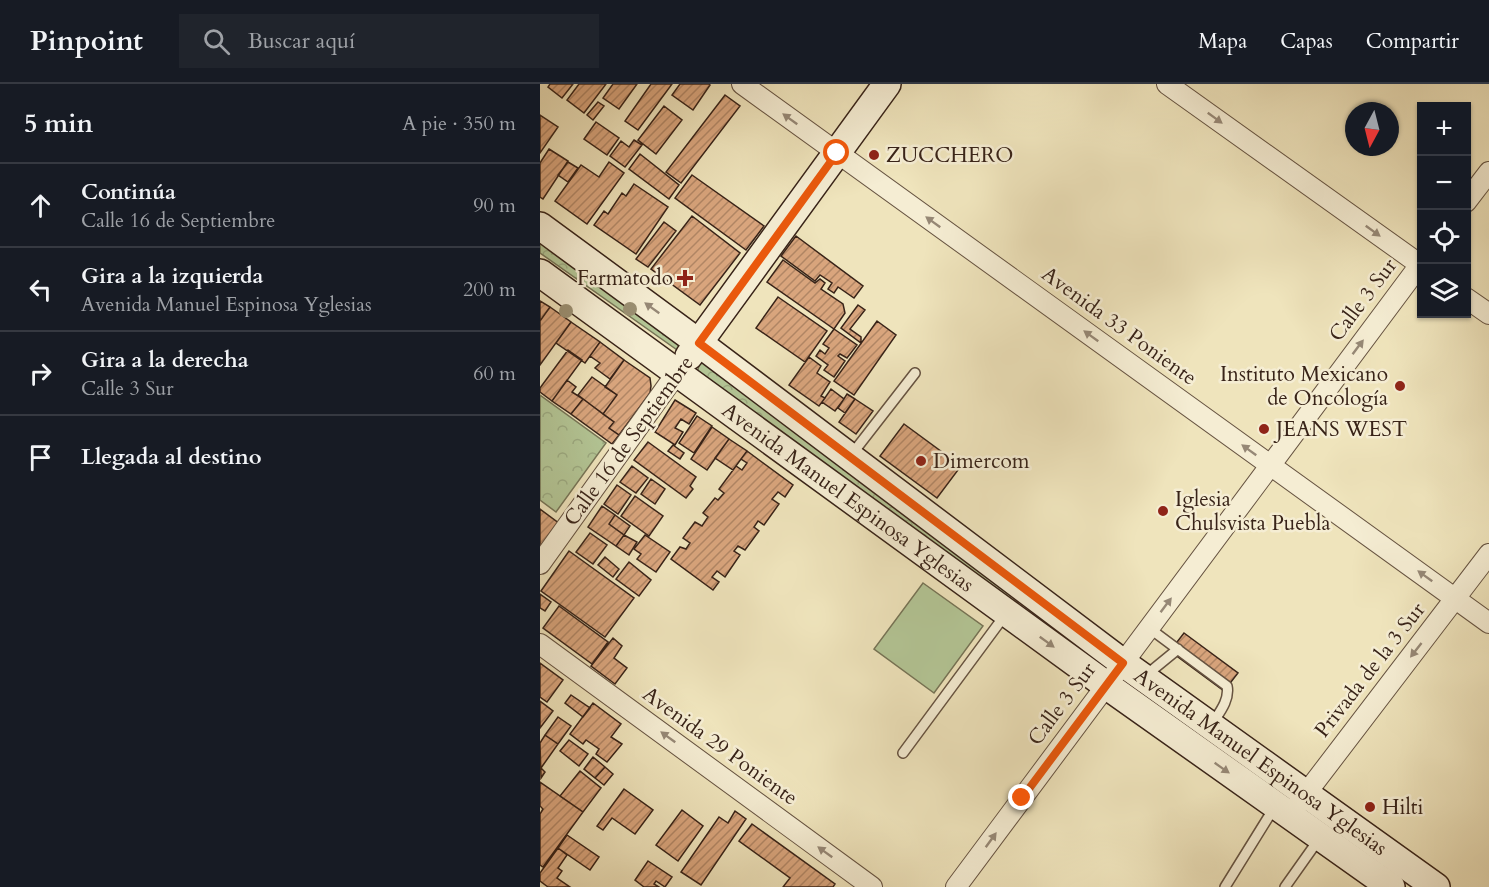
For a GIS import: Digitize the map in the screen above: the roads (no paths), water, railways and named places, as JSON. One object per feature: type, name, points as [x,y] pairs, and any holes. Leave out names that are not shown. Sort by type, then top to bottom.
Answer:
[{"type":"main road","name":"Calle 16 de Septiembre","points":[[676,374],[887,84]]},
{"type":"main road","name":"Avenida Manuel Espinosa Yglesias","points":[[540,226],[1133,670],[1282,810],[1390,887]]},
{"type":"main road","name":"Avenida Manuel Espinosa Yglesias","points":[[540,273],[1106,685],[1306,793],[1436,887]]},
{"type":"street","name":"Avenida 33 Poniente","points":[[742,84],[1489,623]]},
{"type":"street","points":[[1167,84],[1417,261]]},
{"type":"street","points":[[1471,197],[1489,172]]},
{"type":"street","name":"Calle 3 Sur","points":[[956,887],[1106,685],[1133,670],[1149,628],[1417,269]]},
{"type":"street","points":[[1471,301],[1489,314]]},
{"type":"street","name":"Calle 16 de Septiembre","points":[[540,564],[676,374]]},
{"type":"street","name":"Privada de la 3 Sur","points":[[1282,810],[1306,793],[1489,554]]},
{"type":"street","name":"Avenida 29 Poniente","points":[[540,644],[872,887]]},
{"type":"lane","points":[[850,457],[915,373]]},
{"type":"lane","points":[[903,753],[1007,613]]},
{"type":"lane","points":[[1149,628],[1227,686],[1227,699],[1204,737]]},
{"type":"lane","points":[[1133,670],[1178,649]]},
{"type":"lane","points":[[1225,887],[1282,810]]},
{"type":"lane","points":[[1285,887],[1320,837]]},
{"type":"place","name":"ZUCCHERO","points":[[874,155]]},
{"type":"place","name":"Farmatodo","points":[[685,278]]},
{"type":"place","name":"Instituto Mexicano de Oncología","points":[[1400,386]]},
{"type":"place","name":"JEANS WEST","points":[[1264,429]]},
{"type":"place","name":"Dimercom","points":[[921,461]]},
{"type":"place","name":"Iglesia Chulsvista Puebla","points":[[1163,511]]},
{"type":"place","name":"Hilti","points":[[1370,807]]}]
